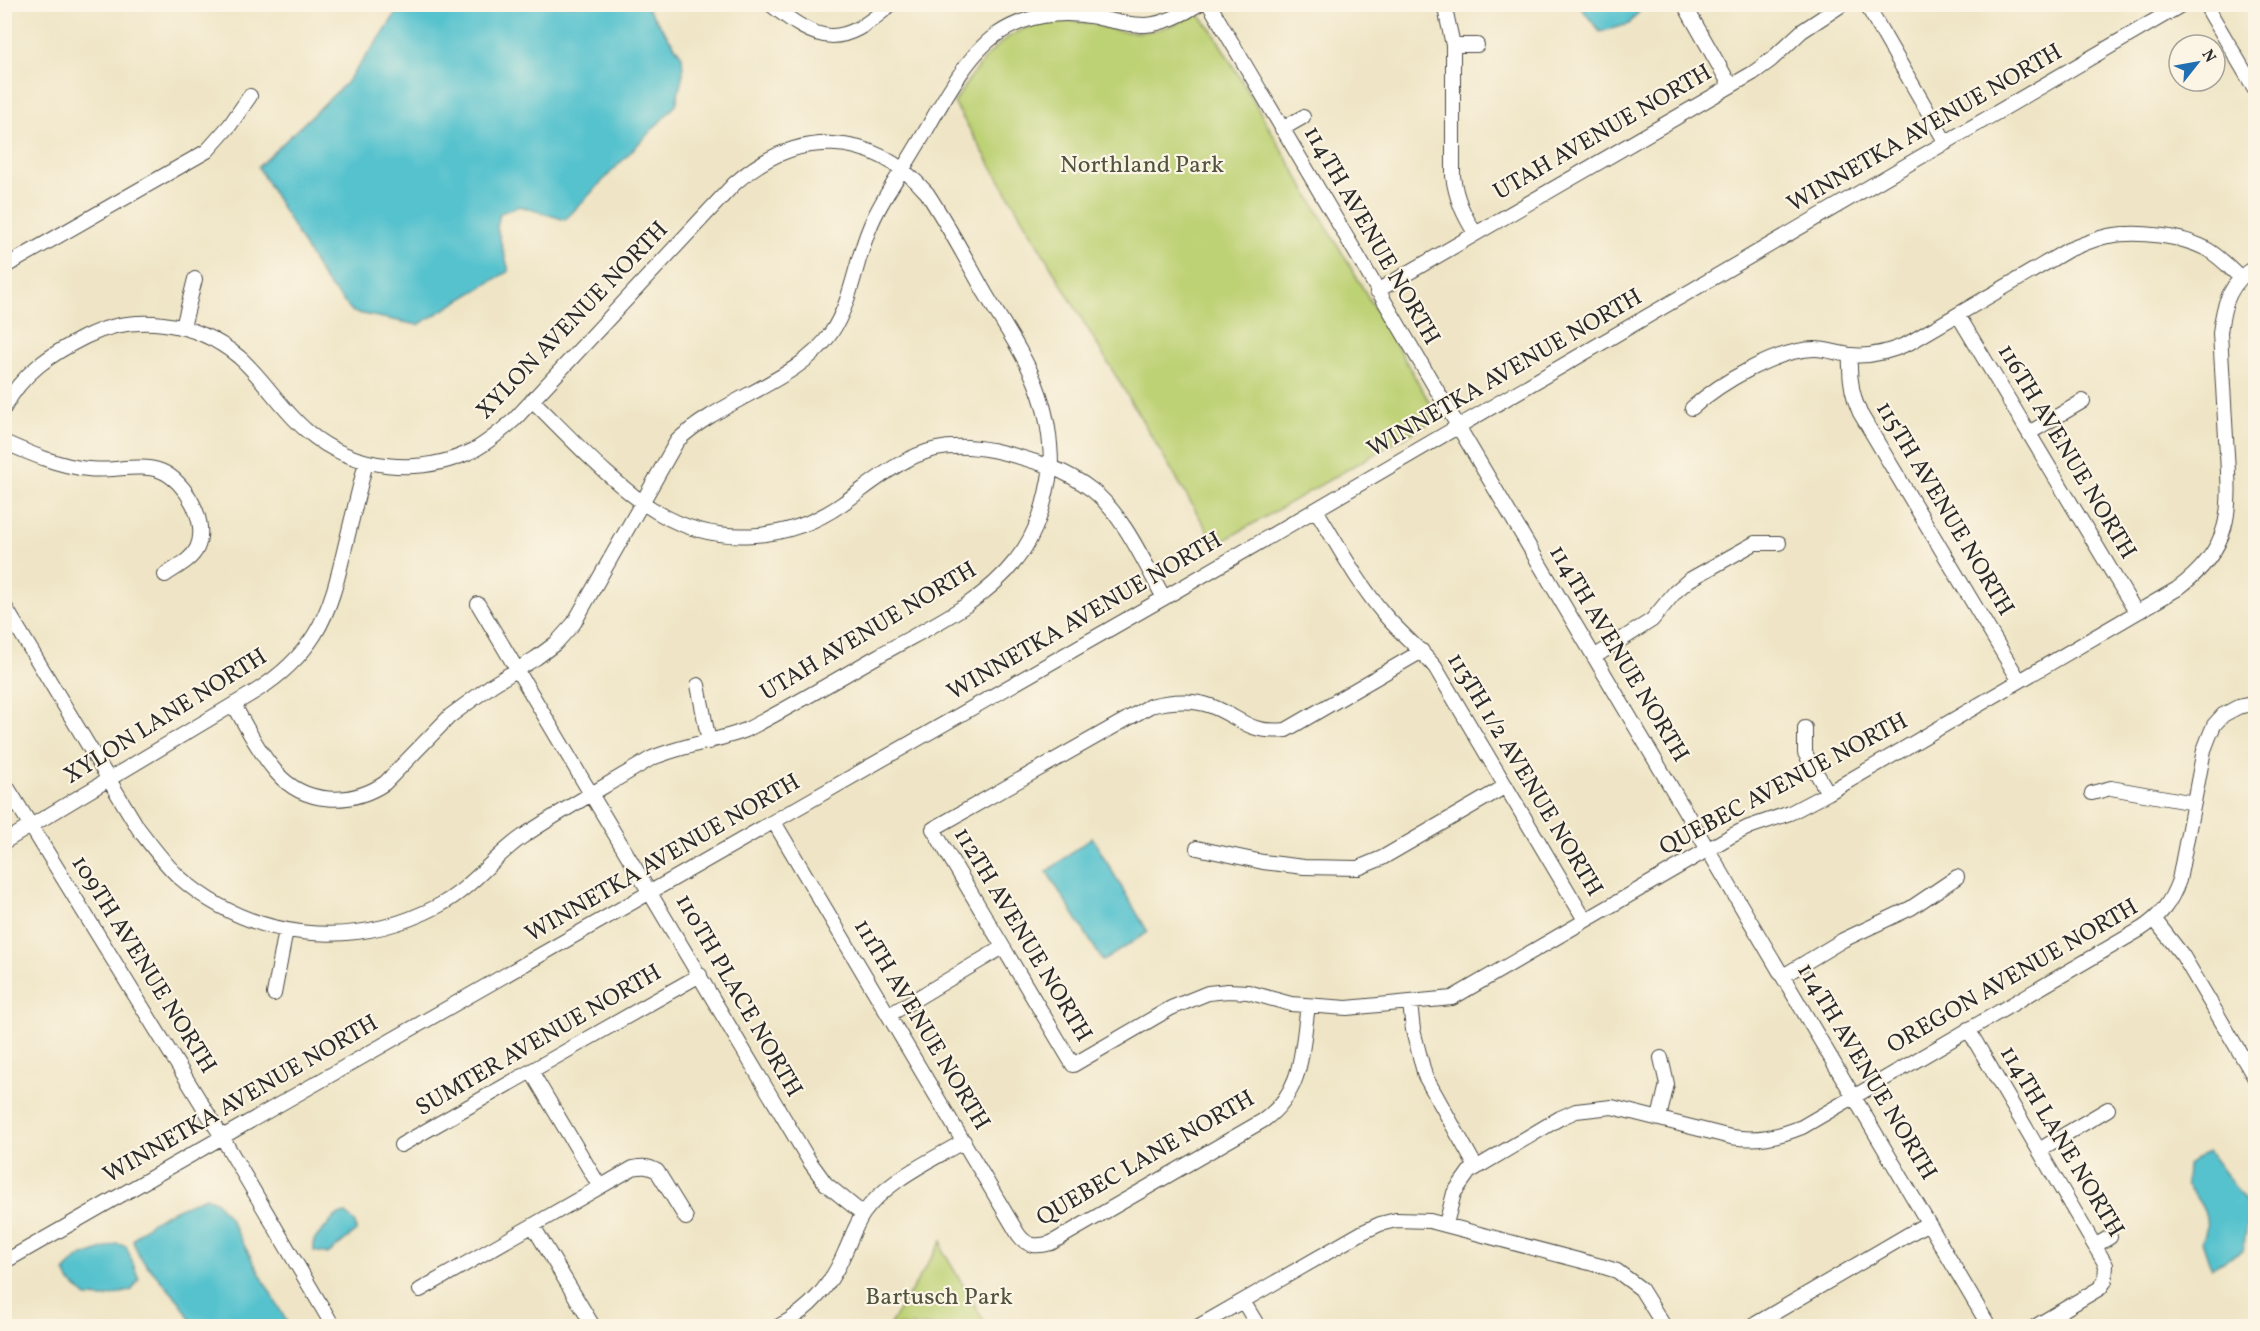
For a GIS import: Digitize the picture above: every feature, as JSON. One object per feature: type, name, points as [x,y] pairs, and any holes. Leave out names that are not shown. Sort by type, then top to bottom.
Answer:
[{"type":"street","points":[[770,4],[800,27],[815,34],[830,35],[857,30],[867,25],[891,4]]},
{"type":"street","points":[[234,705],[277,774],[306,794],[322,799],[339,800],[373,791],[385,783],[450,716],[556,643],[573,623],[677,441],[693,426],[806,361],[820,348],[840,317],[869,228],[880,204],[968,63],[980,49],[1003,31],[1036,17],[1064,14],[1093,17],[1124,24],[1147,25],[1165,21],[1199,4]]},
{"type":"street","name":"114TH AVENUE NORTH","points":[[1209,4],[1457,428],[1989,1326]]},
{"type":"street","points":[[1444,4],[1454,45],[1453,176],[1458,204],[1475,233]]},
{"type":"street","points":[[1684,4],[1730,85]]},
{"type":"street","name":"UTAH AVENUE NORTH","points":[[1377,291],[1753,72],[1771,60],[1802,31],[1843,4]]},
{"type":"street","points":[[1866,4],[1946,143]]},
{"type":"street","name":"WINNETKA AVENUE NORTH","points":[[4,1262],[1164,598],[2183,4]]},
{"type":"street","points":[[2205,4],[2256,91]]},
{"type":"street","points":[[1454,45],[1477,45]]},
{"type":"street","points":[[4,267],[207,151],[226,131],[250,96]]},
{"type":"street","points":[[1282,129],[1304,117]]},
{"type":"street","name":"XYLON AVENUE NORTH","points":[[4,408],[16,388],[36,367],[55,354],[93,333],[118,326],[150,323],[183,327],[198,332],[238,357],[307,431],[326,445],[366,462],[399,466],[424,466],[450,459],[474,450],[495,436],[751,169],[789,150],[809,144],[834,143],[871,151],[903,169],[917,182],[935,205],[1034,375],[1047,414],[1051,441],[1051,467]]},
{"type":"street","points":[[1692,408],[1706,395],[1782,354],[1800,349],[1819,349],[1850,355],[1874,355],[1909,344],[2068,250],[2108,236],[2151,235],[2197,244],[2220,259],[2240,277]]},
{"type":"street","name":"QUEBEC AVENUE NORTH","points":[[1073,1065],[1171,1008],[1208,993],[1248,992],[1308,1006],[1347,1008],[1443,1000],[1462,994],[1585,920],[1749,827],[1790,813],[1828,793],[2177,589],[2193,577],[2217,548],[2229,511],[2220,333],[2225,302],[2232,287],[2240,277],[2256,266]]},
{"type":"street","points":[[183,327],[195,279]]},
{"type":"street","name":"116TH AVENUE NORTH","points":[[1958,315],[2136,612]]},
{"type":"street","name":"115TH AVENUE NORTH","points":[[1850,355],[1851,385],[1860,413],[2019,680]]},
{"type":"street","points":[[532,400],[642,503],[659,514],[702,531],[750,536],[774,534],[821,518],[914,456],[936,449],[958,446],[987,449],[1051,467],[1074,477],[1094,491],[1111,509],[1164,598]]},
{"type":"street","points":[[2029,433],[2083,401]]},
{"type":"street","points":[[4,442],[66,466],[109,470],[155,469],[174,479],[185,492],[196,512],[200,521],[201,534],[196,549],[188,559],[165,574]]},
{"type":"street","name":"XYLON LANE NORTH","points":[[32,827],[278,677],[298,657],[315,633],[328,608],[366,462]]},
{"type":"street","name":"UTAH AVENUE NORTH","points":[[4,605],[150,845],[178,876],[203,896],[230,912],[259,923],[285,930],[320,934],[351,934],[412,919],[439,906],[465,889],[519,840],[650,759],[669,750],[729,736],[765,720],[964,607],[987,591],[1018,558],[1037,526],[1051,467]]},
{"type":"street","name":"113TH 1/2 AVENUE NORTH","points":[[1316,510],[1367,593],[1385,616],[1422,651],[1447,686],[1585,920]]},
{"type":"street","points":[[1594,657],[1652,620],[1675,592],[1689,580],[1755,543],[1779,543]]},
{"type":"street","name":"110TH PLACE NORTH","points":[[478,604],[810,1162],[826,1184],[863,1214]]},
{"type":"street","name":"112TH AVENUE NORTH","points":[[1073,1065],[933,829],[1150,706],[1168,702],[1201,703],[1256,729],[1286,730],[1422,651]]},
{"type":"street","points":[[698,685],[709,742]]},
{"type":"street","name":"OREGON AVENUE NORTH","points":[[1446,1224],[1454,1192],[1469,1172],[1560,1118],[1595,1107],[1612,1107],[1749,1140],[1767,1138],[1802,1127],[2155,920],[2173,896],[2179,880],[2204,750],[2214,725],[2223,715],[2238,707],[2256,703]]},
{"type":"street","points":[[1805,728],[1805,753],[1828,793]]},
{"type":"street","name":"109TH AVENUE NORTH","points":[[4,782],[222,1137],[333,1326]]},
{"type":"street","points":[[1197,848],[1263,862],[1304,867],[1358,868],[1383,858],[1506,786]]},
{"type":"street","points":[[2092,793],[2111,788],[2194,803]]},
{"type":"street","name":"111TH AVENUE NORTH","points":[[774,822],[1018,1234],[1027,1244],[1034,1246]]},
{"type":"street","points":[[4,842],[32,827]]},
{"type":"street","points":[[1783,976],[1843,940],[1911,908],[1957,877]]},
{"type":"street","points":[[2155,920],[2182,956],[2256,1080]]},
{"type":"street","points":[[274,994],[285,930]]},
{"type":"street","points":[[889,1015],[1003,947]]},
{"type":"street","name":"SUMTER AVENUE NORTH","points":[[401,1145],[700,975]]},
{"type":"street","points":[[1410,1003],[1416,1046],[1425,1076],[1476,1167]]},
{"type":"street","name":"QUEBEC LANE NORTH","points":[[1034,1246],[1051,1243],[1276,1111],[1294,1086],[1308,1006]]},
{"type":"street","name":"114TH LANE NORTH","points":[[1968,1029],[2106,1265],[2105,1281],[2094,1293],[2036,1326]]},
{"type":"street","points":[[1659,1118],[1667,1084],[1661,1058]]},
{"type":"street","points":[[531,1071],[600,1187]]},
{"type":"street","points":[[2039,1150],[2108,1109]]},
{"type":"street","points":[[779,1326],[804,1311],[832,1280],[863,1214],[887,1190],[903,1177],[964,1141]]},
{"type":"street","points":[[420,1290],[633,1168],[650,1167],[657,1171],[686,1218]]},
{"type":"street","points":[[1199,1326],[1380,1224],[1412,1219],[1446,1224],[1617,1271],[1641,1289],[1664,1326]]},
{"type":"street","points":[[1752,1326],[1929,1223]]},
{"type":"street","points":[[533,1226],[593,1326]]},
{"type":"street","points":[[2096,1245],[2110,1237]]},
{"type":"street","points":[[1243,1301],[1257,1326]]},
{"type":"green space","name":"Northland Park","points":[[1198,14],[1212,30],[1430,403],[1432,421],[1216,545],[954,103],[976,70],[1001,43],[1015,33],[1032,26],[1051,21],[1072,21],[1120,31],[1145,32],[1181,22]]},
{"type":"green space","name":"Bartusch Park","points":[[942,1241],[943,1251],[987,1326],[889,1326]]},
{"type":"water","points":[[401,5],[645,5],[682,56],[683,73],[676,105],[565,220],[520,206],[500,213],[497,228],[509,271],[418,325],[353,312],[325,281],[258,167],[346,83],[385,31]]},
{"type":"water","points":[[1579,5],[1640,5],[1642,8],[1629,24],[1600,32]]},
{"type":"water","points":[[1092,837],[1148,932],[1103,961],[1047,872]]},
{"type":"water","points":[[2208,1151],[2250,1207],[2243,1251],[2211,1268],[2202,1241],[2207,1225],[2204,1211],[2186,1184],[2187,1165]]},
{"type":"water","points":[[206,1197],[216,1201],[229,1218],[289,1326],[194,1326],[180,1302],[139,1256],[133,1240],[140,1232],[157,1219]]},
{"type":"water","points":[[345,1213],[355,1222],[356,1231],[328,1254],[314,1251],[314,1240],[336,1216]]},
{"type":"water","points":[[117,1244],[126,1246],[139,1279],[132,1290],[104,1298],[87,1297],[69,1281],[65,1271],[78,1258]]}]
